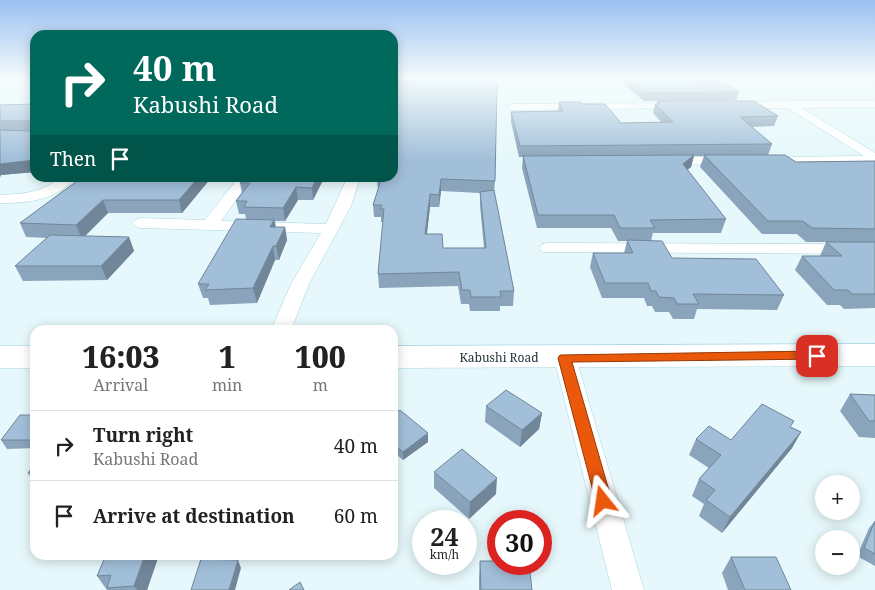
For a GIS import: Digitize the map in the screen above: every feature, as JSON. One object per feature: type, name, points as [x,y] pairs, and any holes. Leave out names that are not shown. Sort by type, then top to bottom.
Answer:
[{"type":"main road","name":"Kabushi Road","points":[[398,357],[565,358],[875,355]]},
{"type":"main road","points":[[0,357],[30,357]]},
{"type":"street","points":[[512,107],[687,106]]},
{"type":"street","points":[[725,106],[740,106]]},
{"type":"street","points":[[791,106],[875,159]]},
{"type":"street","points":[[757,161],[875,159]]},
{"type":"street","points":[[649,161],[738,161]]},
{"type":"street","points":[[0,199],[44,194],[58,188],[63,182]]},
{"type":"street","points":[[210,225],[242,182]]},
{"type":"street","points":[[283,325],[299,286],[332,229],[352,182]]},
{"type":"street","points":[[140,223],[332,229]]},
{"type":"street","points":[[548,248],[875,248]]},
{"type":"street","points":[[565,358],[628,590]]},
{"type":"building","points":[[0,106],[30,106],[30,121],[0,121]]},
{"type":"building","points":[[398,106],[497,106],[495,181],[441,179],[439,195],[430,194],[425,234],[442,234],[443,248],[486,248],[480,192],[494,190],[514,291],[500,291],[501,297],[471,297],[470,290],[462,290],[459,272],[378,274],[384,209],[380,209],[382,205],[373,205],[380,182],[398,182]]},
{"type":"building","points":[[561,106],[606,106],[621,123],[673,122],[657,106],[761,106],[778,116],[740,117],[772,144],[520,146],[511,112],[563,111]]},
{"type":"building","points":[[0,130],[30,131],[30,161],[0,164]]},
{"type":"building","points":[[694,155],[683,164],[726,219],[650,220],[655,228],[620,228],[614,215],[538,215],[523,156]]},
{"type":"building","points":[[704,155],[785,155],[796,162],[875,161],[875,229],[812,228],[803,221],[768,221]]},
{"type":"building","points":[[76,182],[195,182],[179,200],[103,200],[76,225],[20,223]]},
{"type":"building","points":[[315,182],[312,188],[296,187],[283,208],[244,207],[247,201],[236,201],[250,183],[240,183]]},
{"type":"building","points":[[236,219],[274,220],[270,227],[285,227],[276,246],[273,246],[253,288],[205,290],[209,284],[198,284]]},
{"type":"building","points":[[50,235],[129,237],[101,266],[15,266]]},
{"type":"building","points":[[627,240],[662,241],[672,258],[756,259],[784,295],[693,294],[699,304],[677,304],[674,298],[659,297],[656,291],[651,291],[648,283],[605,283],[593,253],[633,253]]},
{"type":"building","points":[[826,242],[875,242],[875,294],[852,294],[848,290],[834,290],[802,256],[842,256]]},
{"type":"building","points":[[506,390],[542,413],[522,430],[486,406]]},
{"type":"building","points":[[850,394],[875,395],[875,421],[869,421]]},
{"type":"building","points":[[762,404],[794,421],[790,427],[801,432],[730,517],[706,500],[715,490],[699,479],[721,455],[696,439],[709,426],[731,440]]},
{"type":"building","points":[[400,410],[428,433],[403,452],[398,448],[398,412]]},
{"type":"building","points":[[20,415],[30,415],[30,440],[1,440]]},
{"type":"building","points":[[462,449],[497,478],[470,502],[434,472]]},
{"type":"building","points":[[875,521],[875,554],[864,548]]},
{"type":"building","points":[[731,557],[776,557],[791,590],[745,590]]},
{"type":"building","points":[[104,560],[143,560],[134,586],[107,588],[111,575],[97,576]]},
{"type":"building","points":[[201,560],[238,560],[229,590],[191,590]]},
{"type":"building","points":[[480,561],[487,561],[487,575],[530,575],[532,590],[481,590]]},
{"type":"building","points":[[300,582],[304,590],[289,590]]},
{"type":"route","points":[[603,501],[565,358],[817,356]]}]
